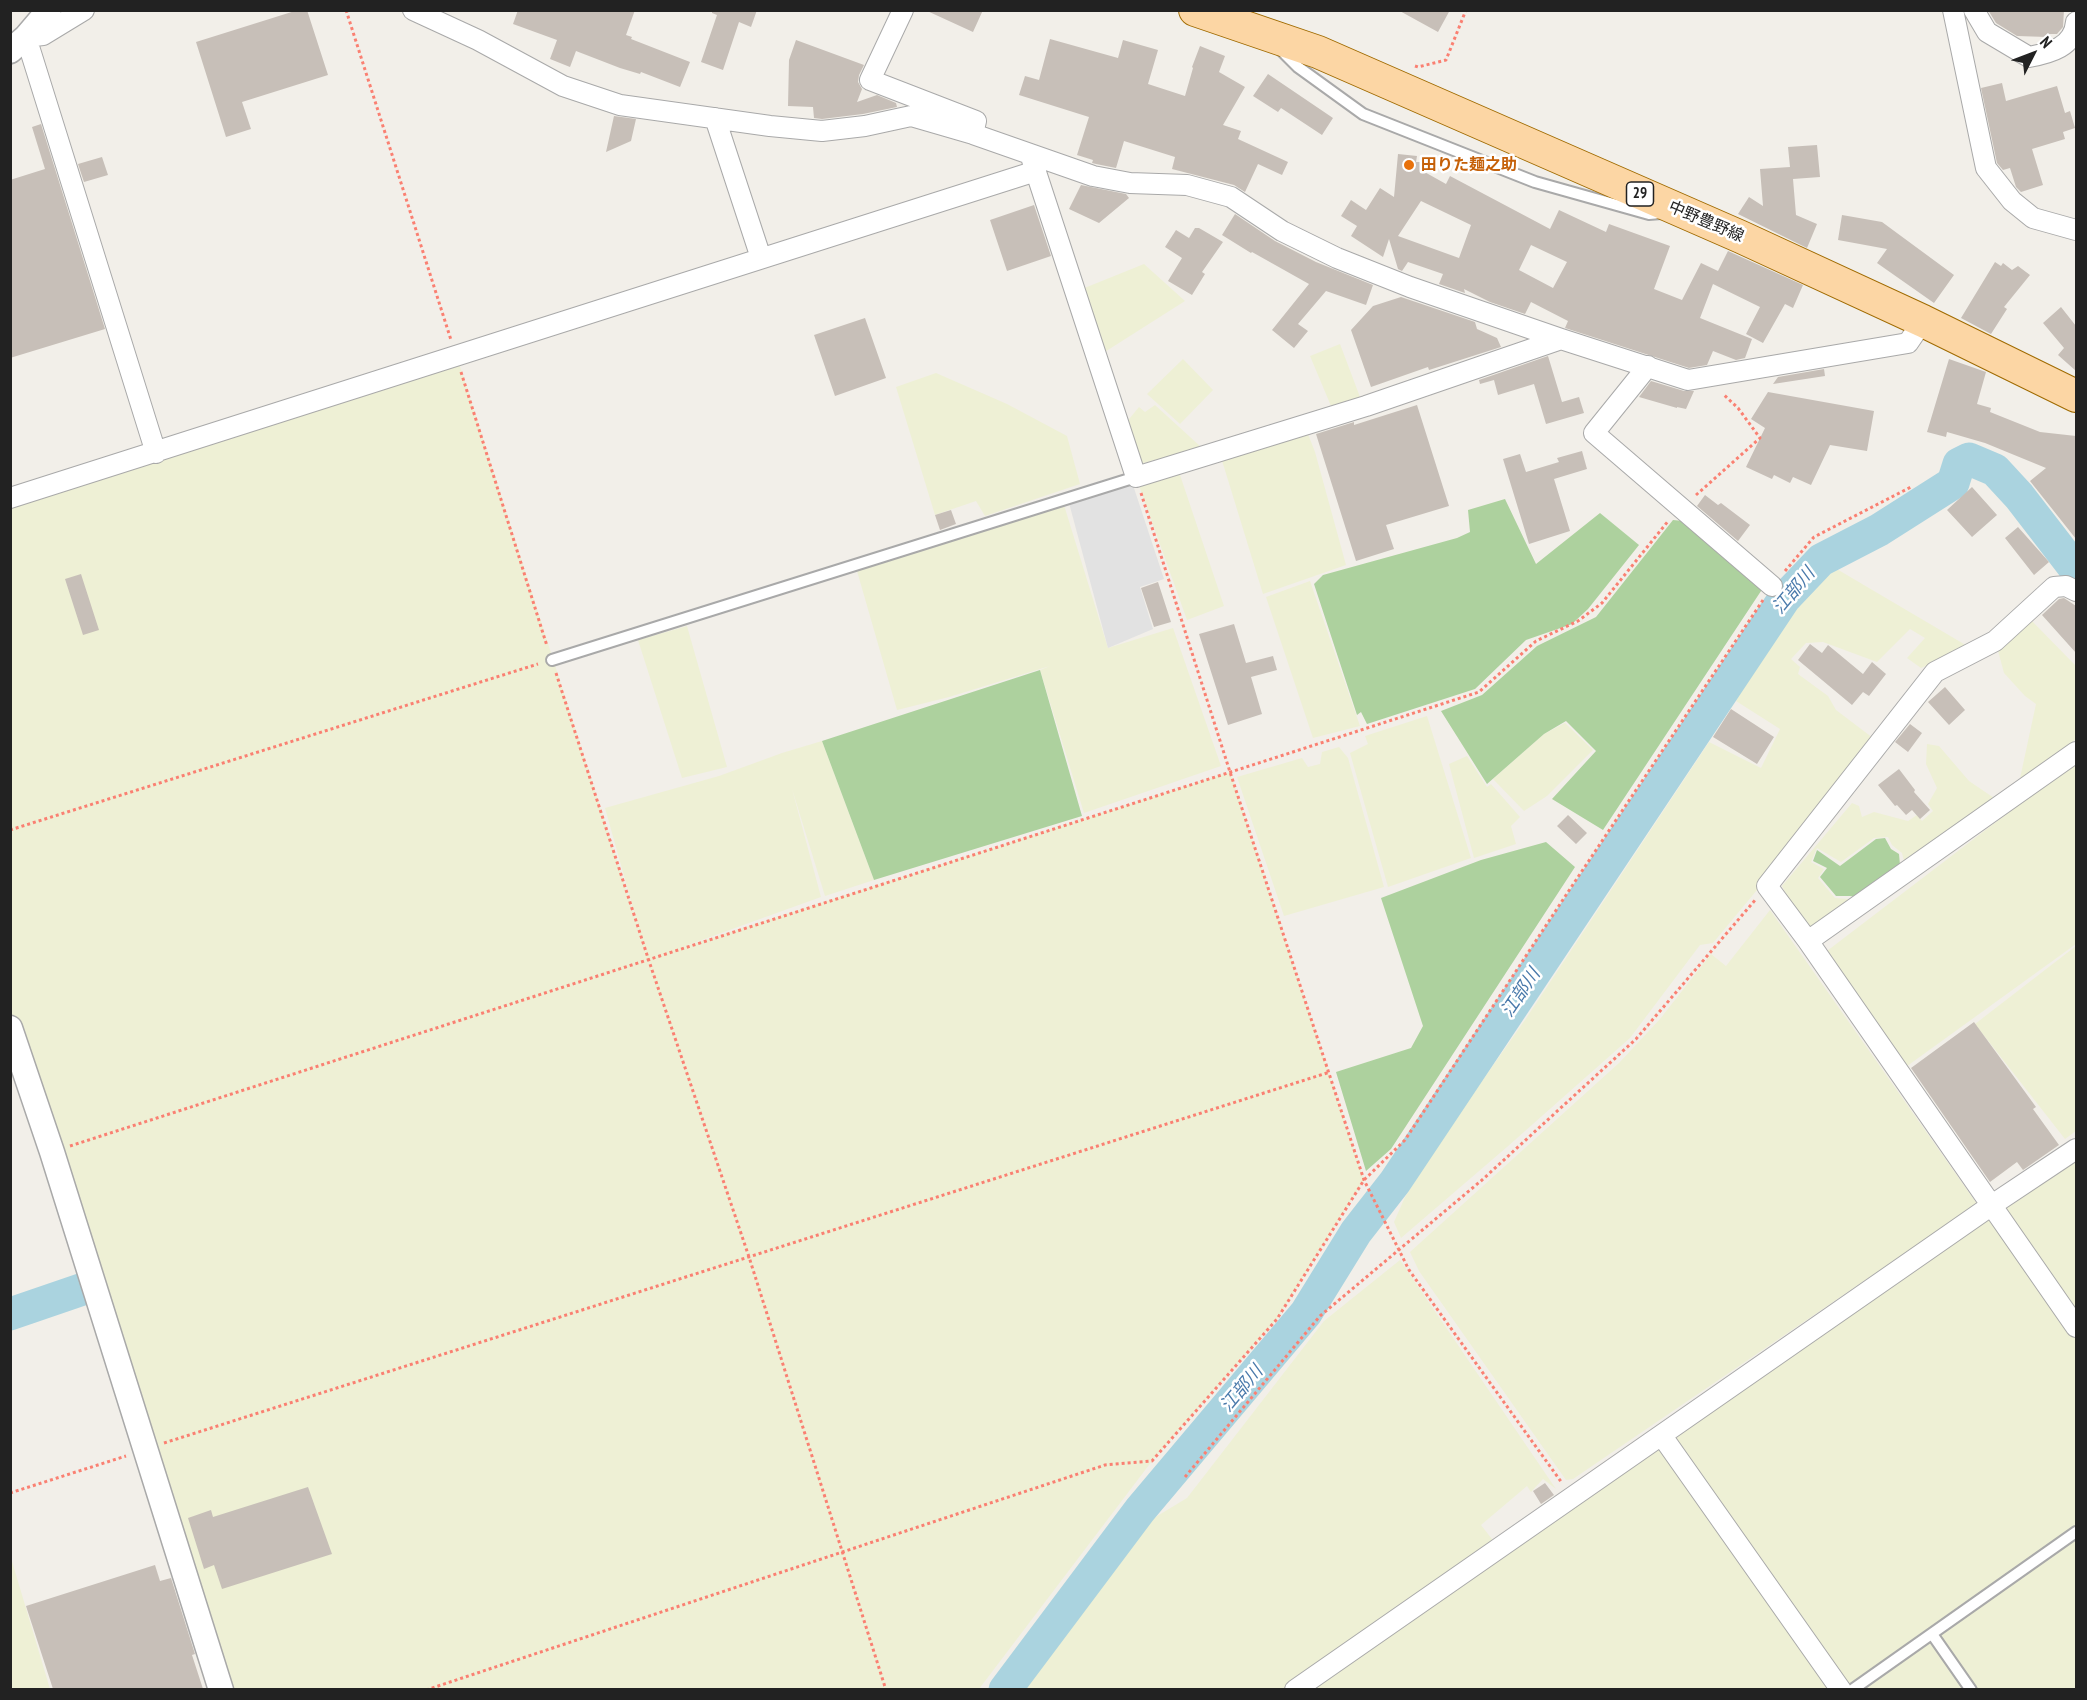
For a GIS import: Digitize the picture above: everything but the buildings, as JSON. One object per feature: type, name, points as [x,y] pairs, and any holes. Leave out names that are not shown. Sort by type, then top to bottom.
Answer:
[{"type":"main road","name":"中野豊野線","points":[[1195,10],[1318,52],[1923,321],[2076,396]]},
{"type":"street","points":[[18,44],[49,10]]},
{"type":"street","points":[[18,44],[43,34],[84,10]]},
{"type":"street","points":[[413,10],[478,40],[563,86],[620,105],[822,131],[866,126],[911,116],[973,134],[1033,163],[1130,183],[1187,185],[1231,197],[1282,231],[1337,258],[1410,287],[1688,380],[1908,343],[1923,321]]},
{"type":"street","points":[[903,10],[870,80],[976,121],[973,134]]},
{"type":"street","points":[[1953,10],[1986,168],[2012,201],[2034,218],[2076,230]]},
{"type":"street","points":[[1974,10],[1987,32],[2029,57],[2051,53],[2062,46],[2072,37],[2076,22]]},
{"type":"street","points":[[18,44],[156,453]]},
{"type":"street","points":[[715,118],[761,258]]},
{"type":"street","points":[[10,498],[761,258],[1033,163]]},
{"type":"street","points":[[1033,163],[1136,477],[1366,406],[1561,339]]},
{"type":"street","points":[[1648,366],[1594,433],[1772,586]]},
{"type":"street","points":[[2076,591],[2066,586],[2054,587],[1995,641],[1935,672],[1767,886],[1808,941],[2076,1327]]},
{"type":"street","points":[[1808,941],[2076,752]]},
{"type":"street","points":[[10,1028],[52,1152],[221,1689]]},
{"type":"street","points":[[1295,1689],[2076,1149]]},
{"type":"street","points":[[1662,1436],[1841,1689]]},
{"type":"lane","points":[[552,660],[1136,477]]},
{"type":"lane","points":[[1852,1689],[2076,1532]]},
{"type":"lane","points":[[1932,1634],[1971,1689]]},
{"type":"path","points":[[346,10],[552,660],[648,958],[749,1257],[886,1689]]},
{"type":"path","points":[[1407,63],[1418,67],[1446,60],[1466,10]]},
{"type":"path","points":[[52,1152],[1479,692],[1536,640],[1578,621],[1602,603],[1682,507],[1760,438],[1738,408],[1722,392]]},
{"type":"path","points":[[1136,477],[1364,1180],[1409,1270],[1572,1497]]},
{"type":"path","points":[[426,1689],[1105,1465],[1152,1461],[1277,1319],[1364,1180],[1405,1140],[1772,586],[1814,537],[1911,486]]},
{"type":"path","points":[[10,830],[552,660]]},
{"type":"path","points":[[1185,1477],[1320,1316],[1482,1180],[1636,1039],[1714,945],[1767,886]]},
{"type":"path","points":[[10,1493],[1330,1072]]},
{"type":"green space","points":[[1144,264],[1185,301],[1100,355],[1082,289]]},
{"type":"green space","points":[[1340,344],[1360,397],[1331,406],[1310,356]]},
{"type":"green space","points":[[457,357],[640,933],[605,808],[719,776],[822,741],[874,880],[825,896],[792,789],[821,897],[674,950],[1230,772],[1364,1180],[1277,1319],[1152,1461],[979,1689],[221,1689],[11,1028],[10,498]]},
{"type":"green space","points":[[1183,359],[1213,390],[1180,424],[1147,394]]},
{"type":"green space","points":[[936,373],[1007,404],[1067,436],[1080,484],[985,516],[976,501],[935,515],[896,387]]},
{"type":"green space","points":[[1155,405],[1201,447],[1140,464],[1125,424],[1139,407],[1145,412]]},
{"type":"green space","points":[[1306,429],[1315,452],[1346,565],[1263,594],[1220,454]]},
{"type":"green space","points":[[1178,469],[1224,606],[1187,620],[1136,477]]},
{"type":"green space","points":[[1505,499],[1536,564],[1600,513],[1639,545],[1588,609],[1572,624],[1526,640],[1475,689],[1367,724],[1361,712],[1357,715],[1314,584],[1323,575],[1457,538],[1470,532],[1468,510]]},
{"type":"green space","points":[[1064,505],[1108,648],[1173,628],[1221,766],[1084,813],[1040,670],[1050,666],[949,697],[897,710],[857,571]]},
{"type":"green space","points":[[1673,520],[1683,521],[1763,588],[1603,830],[1552,799],[1596,751],[1566,721],[1544,734],[1487,784],[1441,711],[1482,695],[1537,646],[1596,617]]},
{"type":"green space","points":[[1835,568],[1969,647],[1921,668],[1907,658],[1925,638],[1910,629],[1877,662],[1823,642],[1806,643],[1791,659],[1800,667],[1798,674],[1828,696],[1836,710],[1873,738],[1801,837],[1713,943],[1700,945],[1630,1038],[1401,1238],[1394,1222],[1405,1197],[1446,1132],[1525,1020],[1709,742],[1761,768],[1780,729],[1736,701],[1784,610],[1804,587]]},
{"type":"green space","points":[[1310,581],[1360,726],[1313,738],[1266,597]]},
{"type":"green space","points":[[2028,617],[2076,666],[2076,739],[2019,783],[2036,704],[2025,696],[2004,673],[1997,647]]},
{"type":"green space","points":[[687,626],[727,767],[682,778],[638,640]]},
{"type":"green space","points":[[1040,670],[1082,816],[874,880],[822,741]]},
{"type":"green space","points":[[1427,716],[1471,858],[1388,887],[1350,753],[1368,744],[1365,736]]},
{"type":"green space","points":[[1565,723],[1593,750],[1547,796],[1524,811],[1493,779],[1544,734]]},
{"type":"green space","points":[[1927,744],[1939,746],[1969,781],[2000,802],[1906,869],[1902,853],[1892,845],[1888,837],[1874,838],[1841,862],[1817,848],[1811,862],[1824,869],[1818,878],[1835,898],[1859,900],[1807,935],[1782,886],[1852,803],[1859,806],[1862,817],[1874,812],[1908,821],[1917,815],[1922,821],[1933,811],[1928,804],[1937,788],[1926,764]]},
{"type":"green space","points":[[1339,747],[1348,758],[1384,887],[1284,916],[1237,777],[1302,758],[1308,767],[1320,764],[1322,752]]},
{"type":"green space","points":[[1467,756],[1487,787],[1491,784],[1520,817],[1511,826],[1516,844],[1474,858],[1449,764]]},
{"type":"green space","points":[[2076,761],[2076,944],[1903,1069],[1823,954]]},
{"type":"green space","points":[[1885,838],[1891,849],[1899,854],[1900,865],[1869,899],[1836,896],[1820,877],[1827,868],[1813,861],[1817,850],[1840,866],[1876,839]]},
{"type":"green space","points":[[1546,842],[1575,867],[1391,1149],[1366,1171],[1336,1072],[1411,1048],[1423,1026],[1381,898],[1481,860]]},
{"type":"green space","points":[[1770,910],[1977,1204],[1573,1479],[1566,1480],[1419,1271],[1410,1252],[1619,1063],[1660,1019],[1711,954],[1726,966]]},
{"type":"green space","points":[[2076,946],[2076,1131],[2065,1139],[1975,1024]]},
{"type":"green space","points":[[2076,1158],[2076,1316],[2000,1208]]},
{"type":"green space","points":[[1990,1214],[2076,1338],[2076,1689],[1295,1690]]},
{"type":"green space","points":[[1400,1260],[1556,1489],[1543,1479],[1531,1492],[1527,1486],[1481,1525],[1495,1543],[1284,1689],[1015,1690],[1134,1530],[1187,1498],[1324,1321]]},
{"type":"green space","points":[[11,1558],[50,1689],[11,1689]]},
{"type":"shaded area","points":[[1132,482],[1164,579],[1140,587],[1153,629],[1108,648],[1069,503]]},
{"type":"waterway","name":"江部川","points":[[1005,1690],[1140,1510],[1306,1313],[1356,1232],[1395,1182],[1784,599],[1821,560],[1879,530],[1953,483],[1959,464],[1969,459],[1995,470],[2019,496],[2076,570]]},
{"type":"waterway","points":[[10,1314],[83,1289]]},
{"type":"place","name":"田りた麺之助","points":[[1409,165]]}]
